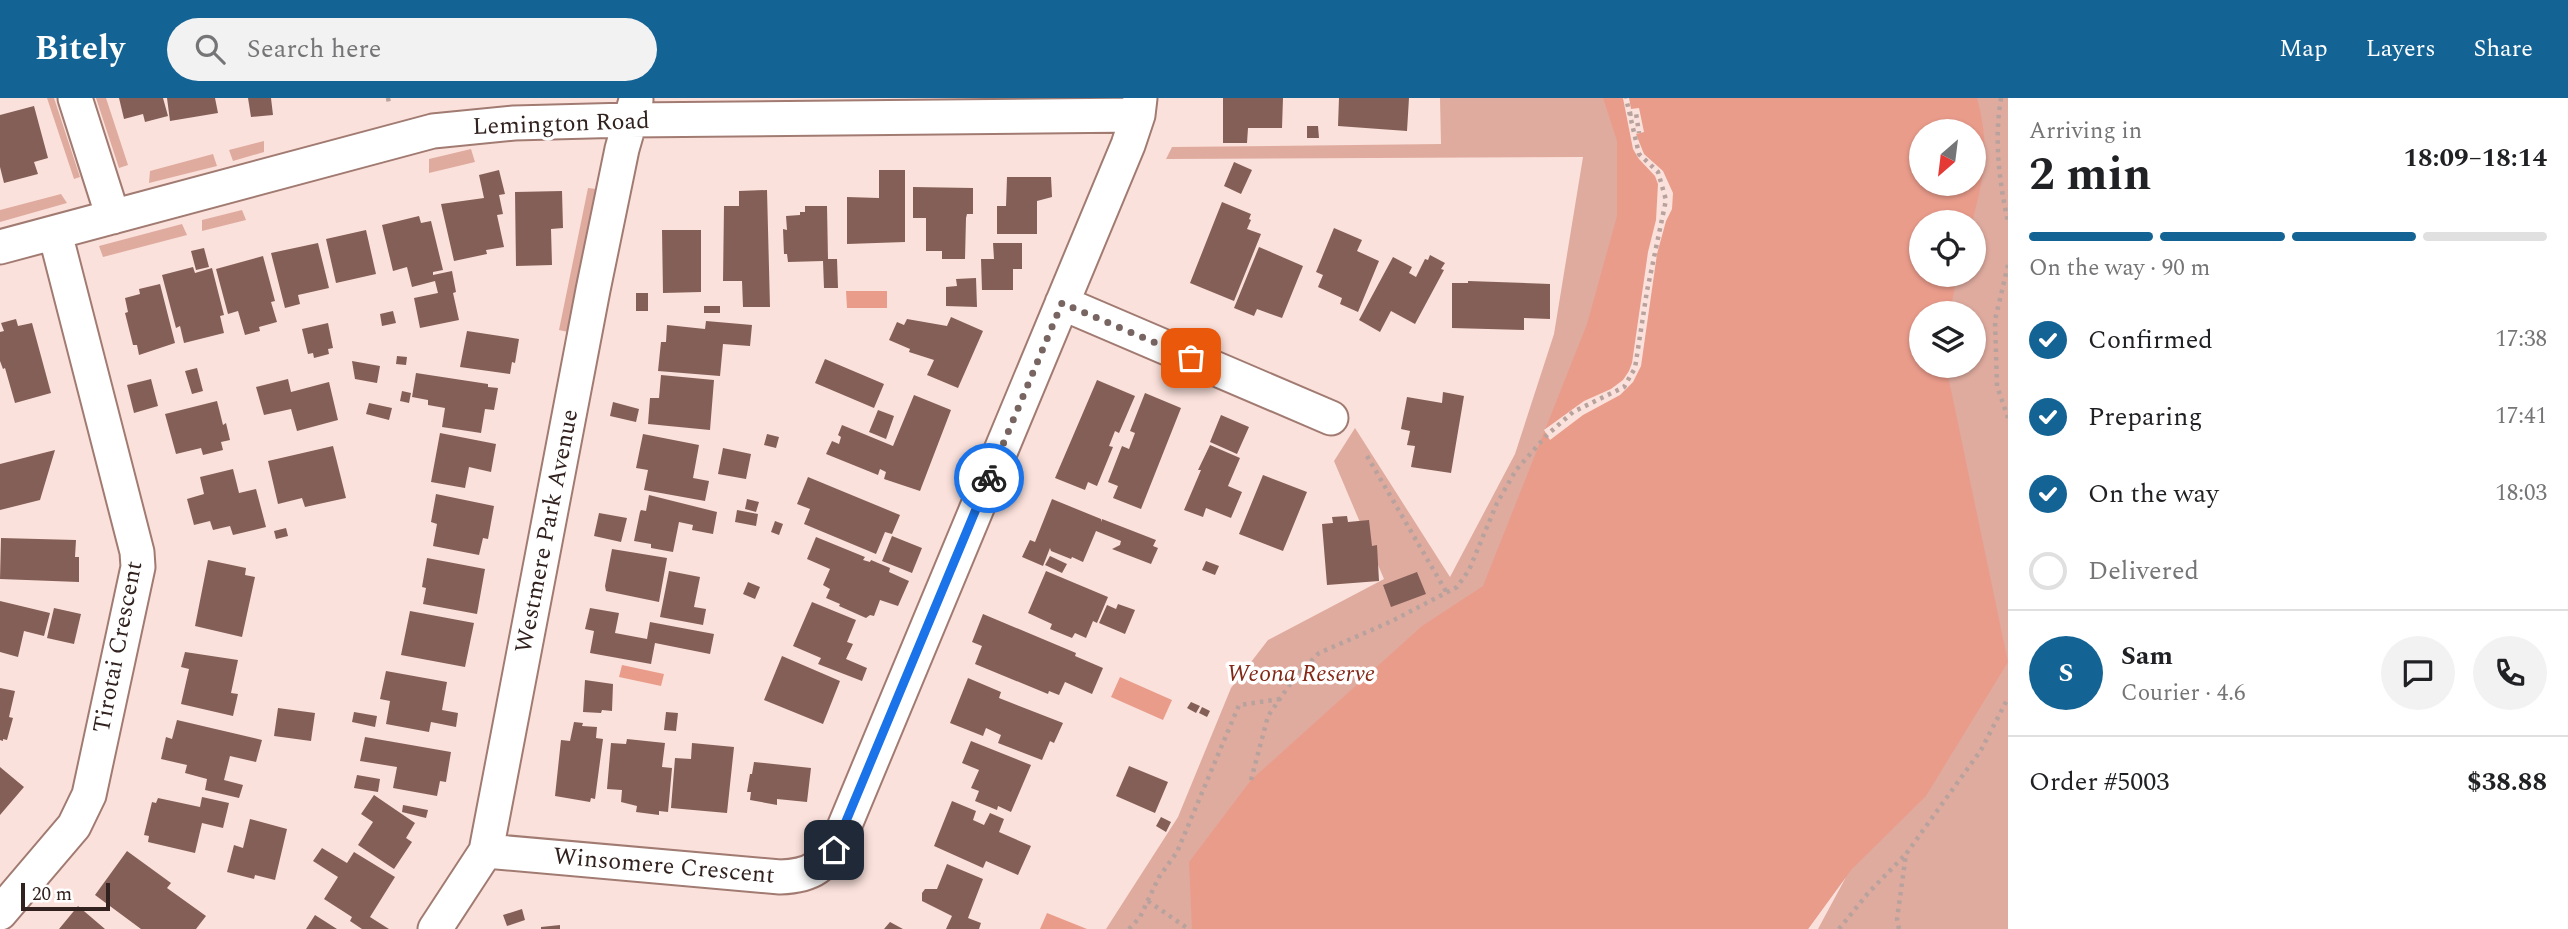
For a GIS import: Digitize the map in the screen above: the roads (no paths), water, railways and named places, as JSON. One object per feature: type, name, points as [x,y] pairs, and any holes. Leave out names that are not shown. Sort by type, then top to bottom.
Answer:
[{"type":"street","points":[[75,98],[113,217]]},
{"type":"street","name":"Lemington Road","points":[[0,247],[433,131],[633,109],[1139,107]]},
{"type":"street","name":"Winsomere Crescent","points":[[486,851],[779,877],[807,874],[825,862],[840,836],[1128,145],[1139,107]]},
{"type":"street","name":"Westmere Park Avenue","points":[[435,929],[486,851],[593,290],[633,109]]},
{"type":"street","name":"Tirotai Crescent","points":[[0,913],[74,827],[83,812],[89,795],[138,567],[137,552],[55,233]]},
{"type":"street","points":[[1062,303],[1331,418]]},
{"type":"park label","name":"Weona Reserve","points":[[1301,674]]}]
